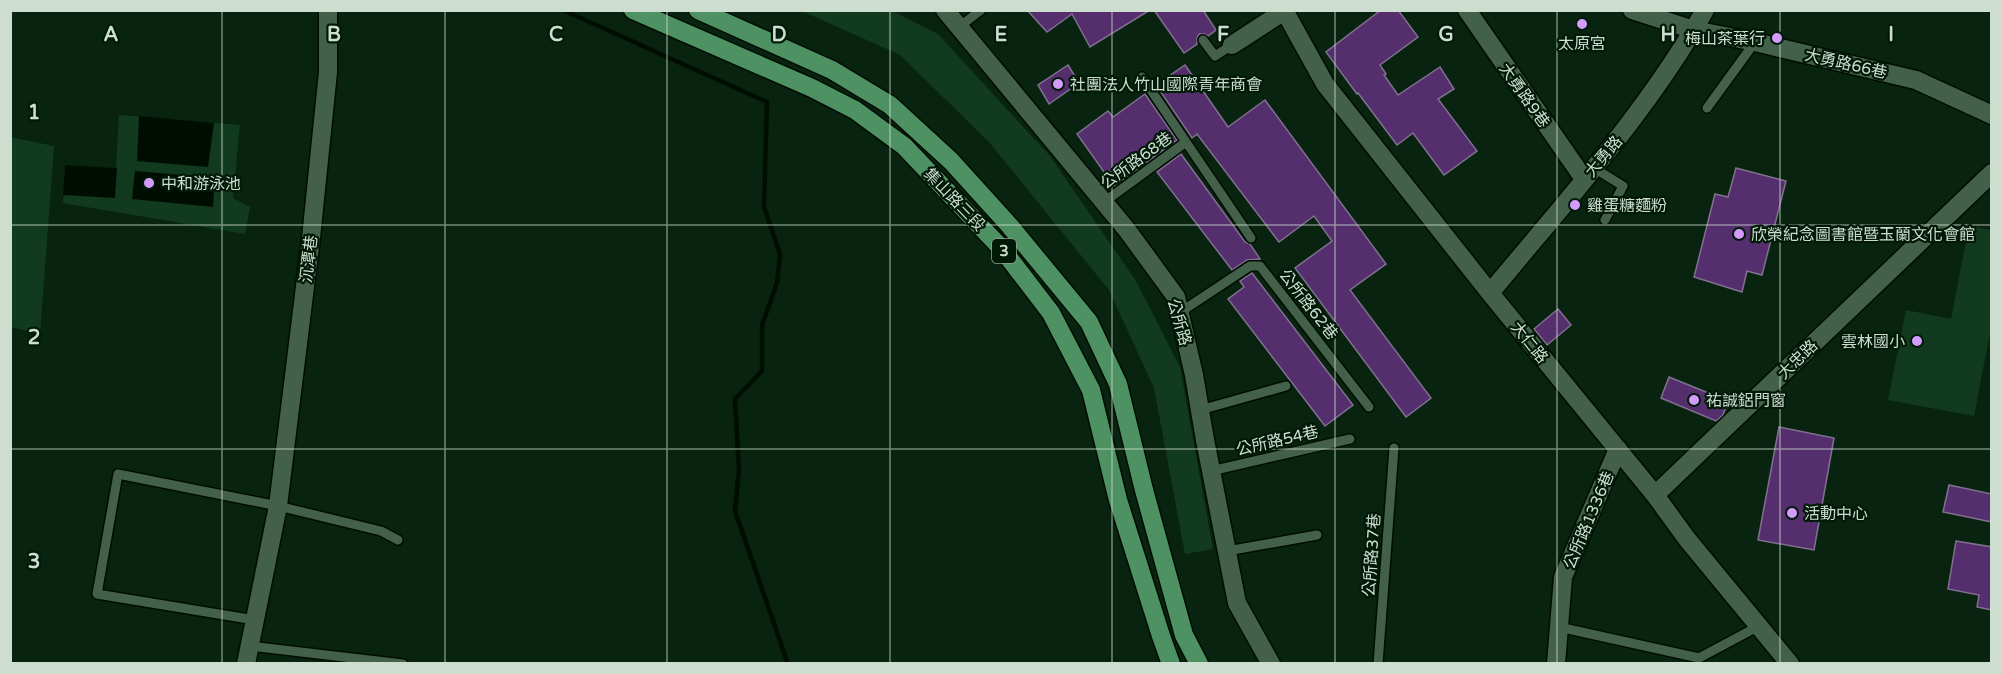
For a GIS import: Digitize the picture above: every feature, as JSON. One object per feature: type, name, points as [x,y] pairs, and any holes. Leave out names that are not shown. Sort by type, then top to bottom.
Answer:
[{"type":"main road","name":"集山路三段","points":[[633,10],[812,88],[855,110],[904,146],[1002,249],[1051,313],[1091,390],[1118,500],[1171,663]]},
{"type":"main road","name":"集山路三段","points":[[698,10],[832,70],[890,105],[951,161],[1089,322],[1118,384],[1144,490],[1184,635],[1199,663]]},
{"type":"street","name":"沉潭巷","points":[[248,655],[278,506],[328,72],[328,10]]},
{"type":"street","name":"公所路","points":[[945,10],[1128,230],[1176,297],[1194,375],[1237,603],[1271,663]]},
{"type":"street","name":"大勇路9巷","points":[[1467,10],[1589,174]]},
{"type":"street","name":"大勇路66巷","points":[[1632,10],[1694,30],[1916,80],[1992,115]]},
{"type":"street","name":"大勇路","points":[[1490,293],[1633,120],[1705,10]]},
{"type":"street","points":[[1232,45],[1285,11]]},
{"type":"street","name":"大仁路","points":[[1285,11],[1325,84],[1490,293],[1655,495],[1687,539],[1790,663]]},
{"type":"street","name":"大忠路","points":[[1655,495],[1992,173]]},
{"type":"street","name":"公所路1336巷","points":[[1556,663],[1563,577],[1618,449]]},
{"type":"lane","points":[[959,27],[981,10]]},
{"type":"lane","points":[[1203,39],[1215,56],[1232,45]]},
{"type":"lane","points":[[1707,108],[1755,42]]},
{"type":"lane","points":[[1142,77],[1251,238]]},
{"type":"lane","name":"公所路68巷","points":[[1104,202],[1186,142]]},
{"type":"lane","points":[[1589,174],[1623,186],[1605,220]]},
{"type":"lane","name":"公所路62巷","points":[[1179,313],[1250,266],[1260,266],[1370,407]]},
{"type":"lane","points":[[1200,410],[1286,386]]},
{"type":"lane","name":"公所路54巷","points":[[1211,471],[1350,439]]},
{"type":"lane","name":"公所路37巷","points":[[1378,663],[1394,448]]},
{"type":"lane","points":[[255,620],[97,594],[118,474],[278,506],[381,531],[398,540]]},
{"type":"lane","points":[[1227,551],[1317,535]]},
{"type":"lane","points":[[1559,627],[1699,658],[1759,626]]},
{"type":"lane","points":[[248,655],[403,663]]},
{"type":"green space","points":[[802,11],[892,11],[938,34],[1050,156],[1136,281],[1180,367],[1213,549],[1185,554],[1154,388],[1109,290],[989,142],[900,55]]},
{"type":"green space","name":"中和游泳池","points":[[119,115],[240,125],[233,198],[250,207],[245,234],[63,203],[65,165],[116,168]]},
{"type":"green space","points":[[10,137],[54,146],[40,334],[11,327]]},
{"type":"green space","points":[[1969,226],[1992,230],[1991,328],[1974,416],[1888,400],[1906,310],[1951,319]]},
{"type":"shaded area","points":[[139,116],[214,123],[208,167],[137,161]]},
{"type":"shaded area","points":[[65,165],[117,168],[115,198],[63,195]]},
{"type":"shaded area","points":[[135,171],[215,178],[213,207],[132,199]]},
{"type":"building","points":[[1027,10],[1150,10],[1090,47],[1072,14],[1047,32]]},
{"type":"building","points":[[1154,10],[1203,10],[1216,30],[1208,36],[1199,34],[1197,44],[1184,53]]},
{"type":"building","points":[[1381,10],[1398,10],[1418,37],[1380,65],[1398,95],[1440,67],[1454,89],[1438,99],[1477,151],[1444,175],[1413,133],[1397,145],[1326,52]]},
{"type":"building","name":"社團法人竹山國際青年商會","points":[[1068,65],[1079,83],[1049,104],[1038,85]]},
{"type":"building","points":[[1185,65],[1228,127],[1265,100],[1386,264],[1350,290],[1431,398],[1406,417],[1295,268],[1332,241],[1314,216],[1279,242],[1197,134],[1192,138],[1156,85]]},
{"type":"building","points":[[1145,94],[1177,140],[1114,186],[1077,134],[1108,111],[1113,117]]},
{"type":"building","points":[[1181,154],[1260,259],[1247,260],[1232,270],[1157,172]]},
{"type":"building","name":"欣榮紀念圖書館暨玉蘭文化會館","points":[[1736,168],[1786,181],[1762,275],[1747,271],[1742,292],[1694,277],[1715,194],[1728,197]]},
{"type":"building","points":[[1252,273],[1353,405],[1325,426],[1228,299],[1244,287],[1240,281]]},
{"type":"building","points":[[1558,309],[1571,325],[1547,345],[1534,329]]},
{"type":"building","name":"祐誠鋁門窗","points":[[1669,377],[1728,401],[1723,415],[1716,421],[1661,398]]},
{"type":"building","name":"活動中心","points":[[1779,427],[1834,438],[1814,550],[1758,540]]},
{"type":"building","points":[[1949,485],[1992,494],[1992,522],[1943,512]]},
{"type":"building","points":[[1956,541],[1992,547],[1992,610],[1977,607],[1979,595],[1948,589]]},
{"type":"waterway","points":[[563,10],[767,102],[764,207],[780,254],[777,283],[762,325],[762,371],[735,399],[739,470],[735,511],[788,664]]},
{"type":"place","name":"太原宮","points":[[1582,24]]},
{"type":"place","name":"梅山茶葉行","points":[[1777,38]]},
{"type":"place","name":"社團法人竹山國際青年商會","points":[[1058,84]]},
{"type":"place","name":"中和游泳池","points":[[149,183]]},
{"type":"place","name":"雞蛋糖麵粉","points":[[1575,205]]},
{"type":"place","name":"欣榮紀念圖書館暨玉蘭文化會館","points":[[1739,234]]},
{"type":"place","name":"雲林國小","points":[[1917,341]]},
{"type":"place","name":"祐誠鋁門窗","points":[[1694,400]]},
{"type":"place","name":"活動中心","points":[[1792,513]]}]
